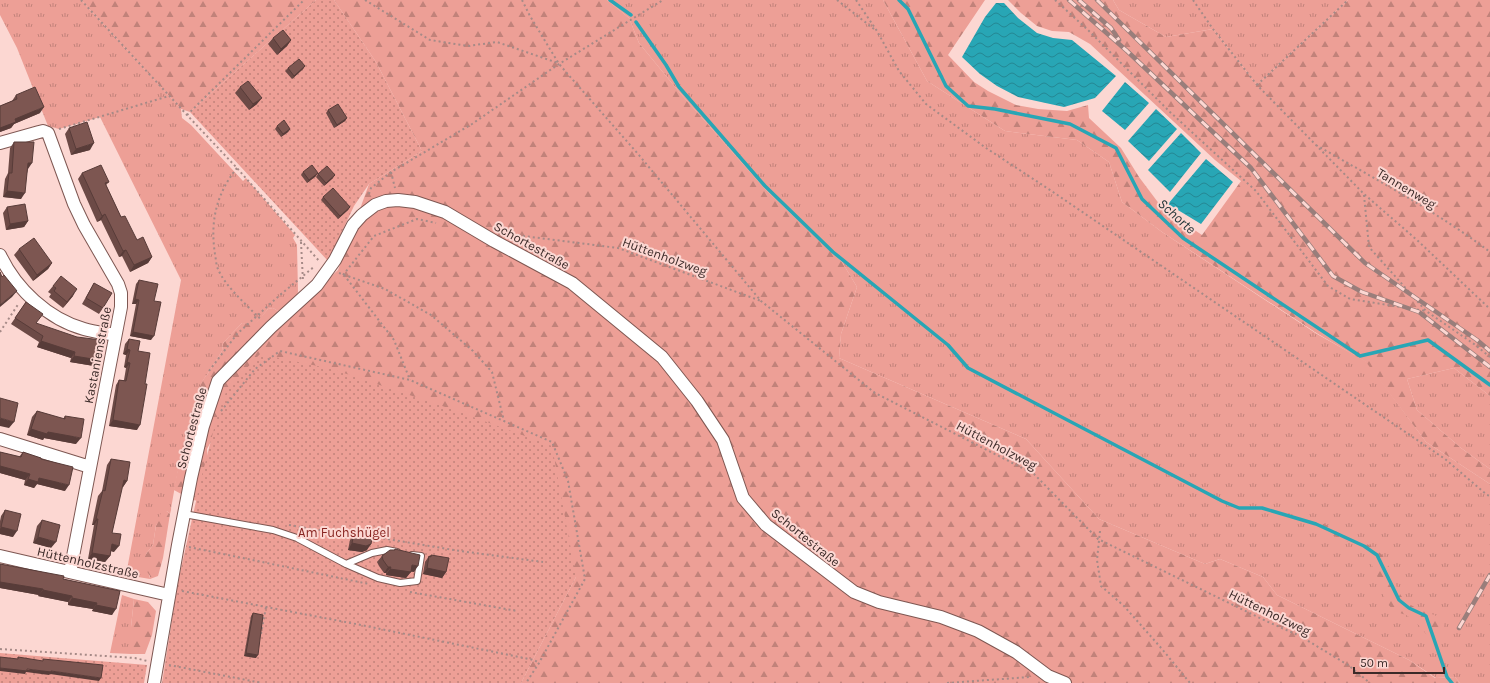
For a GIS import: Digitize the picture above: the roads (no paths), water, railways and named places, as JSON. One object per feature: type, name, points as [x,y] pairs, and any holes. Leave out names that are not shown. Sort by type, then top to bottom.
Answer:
[{"type":"street","name":"Kastanienstraße","points":[[0,143],[43,131],[48,133],[74,204],[84,225],[118,284],[121,293],[121,307],[70,572]]},
{"type":"street","name":"Schortestraße","points":[[154,683],[161,664],[173,593],[178,545],[184,514],[204,426],[218,381],[271,327],[316,285],[335,260],[353,226],[362,215],[375,205],[386,201],[398,200],[415,202],[444,212],[572,283],[662,357],[697,401],[723,440],[743,498],[766,525],[854,592],[879,602],[941,617],[978,631],[1016,652],[1048,676],[1064,683]]},
{"type":"street","points":[[0,255],[14,278],[27,294],[42,307],[73,325],[84,329],[115,335]]},
{"type":"street","points":[[0,439],[90,467]]},
{"type":"street","name":"Hüttenholzstraße","points":[[0,556],[173,593]]},
{"type":"lane","points":[[184,514],[273,530],[297,538],[346,564],[378,578],[400,584],[417,581],[421,556],[407,554]]},
{"type":"lane","points":[[346,564],[372,553],[387,550],[400,552]]},
{"type":"water","points":[[996,3],[1004,3],[1018,18],[1037,33],[1053,38],[1072,40],[1116,76],[1095,98],[1064,107],[1018,97],[997,86],[980,74],[962,57],[985,17]]},
{"type":"water","points":[[1125,82],[1149,103],[1125,130],[1102,111]]},
{"type":"water","points":[[1156,109],[1177,129],[1149,161],[1128,141]]},
{"type":"water","points":[[1181,133],[1201,153],[1170,192],[1148,170]]},
{"type":"water","points":[[1206,159],[1233,182],[1201,224],[1168,204]]},
{"type":"waterway","points":[[610,0],[631,15]]},
{"type":"waterway","name":"Schorte","points":[[899,0],[908,9],[946,86],[968,106],[995,109],[1070,124],[1116,148],[1142,199],[1183,238],[1360,356],[1428,340],[1490,385]]},
{"type":"waterway","points":[[636,22],[666,65],[679,87],[765,186],[833,252],[948,345],[968,368],[1222,501],[1239,508],[1262,508],[1316,524],[1364,546],[1377,555],[1399,600],[1409,608],[1426,616],[1447,677],[1452,683]]},
{"type":"railway","points":[[1069,0],[1127,51],[1251,168],[1333,276],[1362,292],[1419,312],[1490,367]]},
{"type":"railway","points":[[1079,0],[1111,28],[1119,40]]},
{"type":"railway","points":[[1097,0],[1365,263],[1477,340],[1490,351]]},
{"type":"railway","points":[[1459,628],[1490,575]]},
{"type":"park label","name":"Am Fuchshügel","points":[[344,532]]}]
